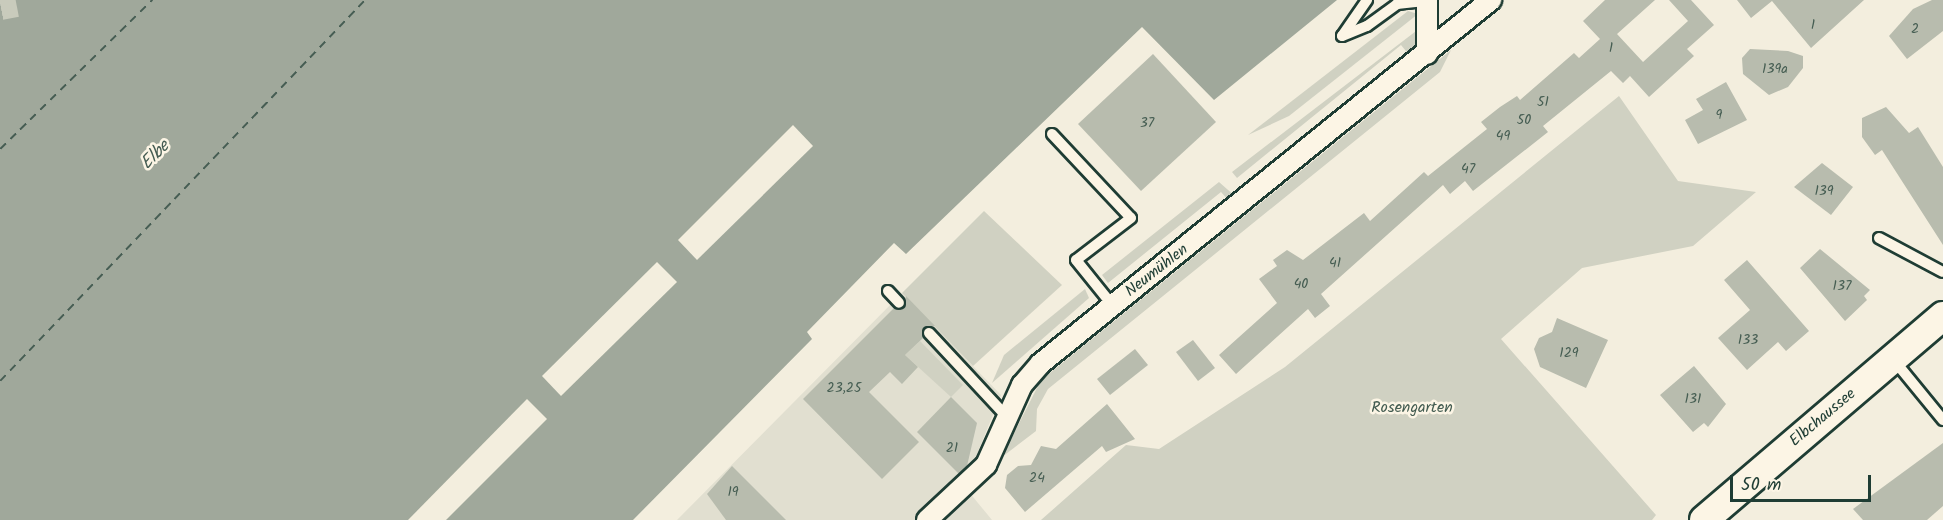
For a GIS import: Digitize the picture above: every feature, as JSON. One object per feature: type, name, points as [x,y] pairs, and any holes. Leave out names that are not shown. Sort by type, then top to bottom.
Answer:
[{"type":"main road","name":"Elbchaussee","points":[[1704,520],[1943,316]]},
{"type":"street","name":"Neumühlen","points":[[927,520],[986,465],[1006,416],[1040,364],[1427,54],[1491,0]]},
{"type":"street","points":[[1427,1],[1427,54]]},
{"type":"lane","points":[[1367,0],[1342,36],[1367,26],[1397,4],[1427,1]]},
{"type":"lane","points":[[1052,134],[1131,218],[1076,260],[1113,306]]},
{"type":"lane","points":[[1879,238],[1943,272]]},
{"type":"lane","points":[[888,291],[899,303]]},
{"type":"lane","points":[[928,333],[1006,416]]},
{"type":"lane","points":[[1893,358],[1943,420]]},
{"type":"shaded area","points":[[902,293],[1001,395],[964,486],[992,520],[677,520]]},
{"type":"green space","points":[[1408,11],[1418,14],[1289,116],[1248,135]]},
{"type":"green space","points":[[1420,28],[1420,42],[1410,56],[1401,45],[1237,178],[1232,172]]},
{"type":"green space","points":[[1451,50],[1440,72],[1048,389],[1037,409],[1036,431],[1002,457],[1041,380]]},
{"type":"green space","name":"Rosengarten","points":[[1619,96],[1678,181],[1756,192],[1693,246],[1582,268],[1501,339],[1656,515],[1652,520],[1041,520],[1126,445],[1159,449],[1285,367]]},
{"type":"green space","points":[[1219,182],[1236,197],[1230,202],[1221,192],[1108,283],[1102,275]]},
{"type":"green space","points":[[984,211],[1062,285],[973,366],[902,293]]},
{"type":"green space","points":[[1085,289],[1089,298],[992,383],[1004,355]]},
{"type":"green space","points":[[920,341],[963,385],[951,397],[905,355]]},
{"type":"water","name":"Elbe","points":[[0,0],[1337,0],[1214,100],[1142,27],[906,254],[894,243],[807,332],[812,339],[633,520],[0,520]]},
{"type":"pier","points":[[793,125],[813,146],[697,260],[678,240]]},
{"type":"pier","points":[[657,262],[677,282],[561,396],[542,376]]},
{"type":"pier","points":[[527,399],[547,419],[446,520],[408,520]]},
{"type":"building","points":[[1605,0],[1655,0],[1617,34],[1643,62],[1688,21],[1669,0],[1691,0],[1714,25],[1687,49],[1694,56],[1649,97],[1630,76],[1623,83],[1611,71],[1543,126],[1548,132],[1473,191],[1465,181],[1450,194],[1443,185],[1321,294],[1330,306],[1315,318],[1308,309],[1236,374],[1219,355],[1277,303],[1259,279],[1277,266],[1273,260],[1287,250],[1303,260],[1364,213],[1370,221],[1424,172],[1428,176],[1487,129],[1481,122],[1500,107],[1517,96],[1520,100],[1574,53],[1579,58],[1600,39],[1583,21]]},
{"type":"building","points":[[1737,0],[1864,0],[1811,48],[1772,1],[1751,18]]},
{"type":"building","points":[[1932,0],[1943,0],[1943,31],[1907,59],[1889,36],[1913,9]]},
{"type":"building","points":[[1750,49],[1788,51],[1803,56],[1803,68],[1788,87],[1769,95],[1743,74],[1742,58]]},
{"type":"building","points":[[1153,54],[1216,122],[1141,191],[1078,124]]},
{"type":"building","points":[[1726,82],[1747,120],[1698,144],[1685,120],[1703,110],[1696,99]]},
{"type":"building","points":[[1886,107],[1909,133],[1918,127],[1943,167],[1943,245],[1882,150],[1875,155],[1862,137],[1862,118]]},
{"type":"building","points":[[1822,163],[1853,187],[1831,215],[1794,187]]},
{"type":"building","points":[[1820,249],[1870,290],[1864,296],[1867,300],[1845,321],[1800,268]]},
{"type":"building","points":[[1747,260],[1809,331],[1786,351],[1778,342],[1747,370],[1718,338],[1750,310],[1724,280]]},
{"type":"building","points":[[906,296],[935,326],[924,328],[923,338],[905,355],[918,367],[902,384],[890,372],[869,392],[919,442],[882,479],[803,399],[894,308],[904,308]]},
{"type":"building","points":[[1557,318],[1608,340],[1586,388],[1540,367],[1534,349],[1539,338],[1552,332]]},
{"type":"building","points":[[1193,340],[1215,368],[1198,381],[1176,352]]},
{"type":"building","points":[[1135,349],[1148,365],[1110,395],[1097,379]]},
{"type":"building","points":[[1694,366],[1726,404],[1708,427],[1704,423],[1693,432],[1660,395]]},
{"type":"building","points":[[951,397],[977,423],[967,466],[959,474],[917,432]]},
{"type":"building","points":[[1107,404],[1135,439],[1106,452],[1102,446],[1025,512],[1005,488],[1007,475],[1018,466],[1031,465],[1041,446],[1056,449]]},
{"type":"building","points":[[1943,443],[1943,506],[1927,520],[1863,520],[1853,509]]},
{"type":"building","points":[[732,466],[786,520],[726,520],[707,494]]},
{"type":"ferry route","points":[[0,149],[152,0]]},
{"type":"ferry route","points":[[0,381],[365,0]]},
{"type":"tunnel","points":[[0,3],[16,0]]}]
